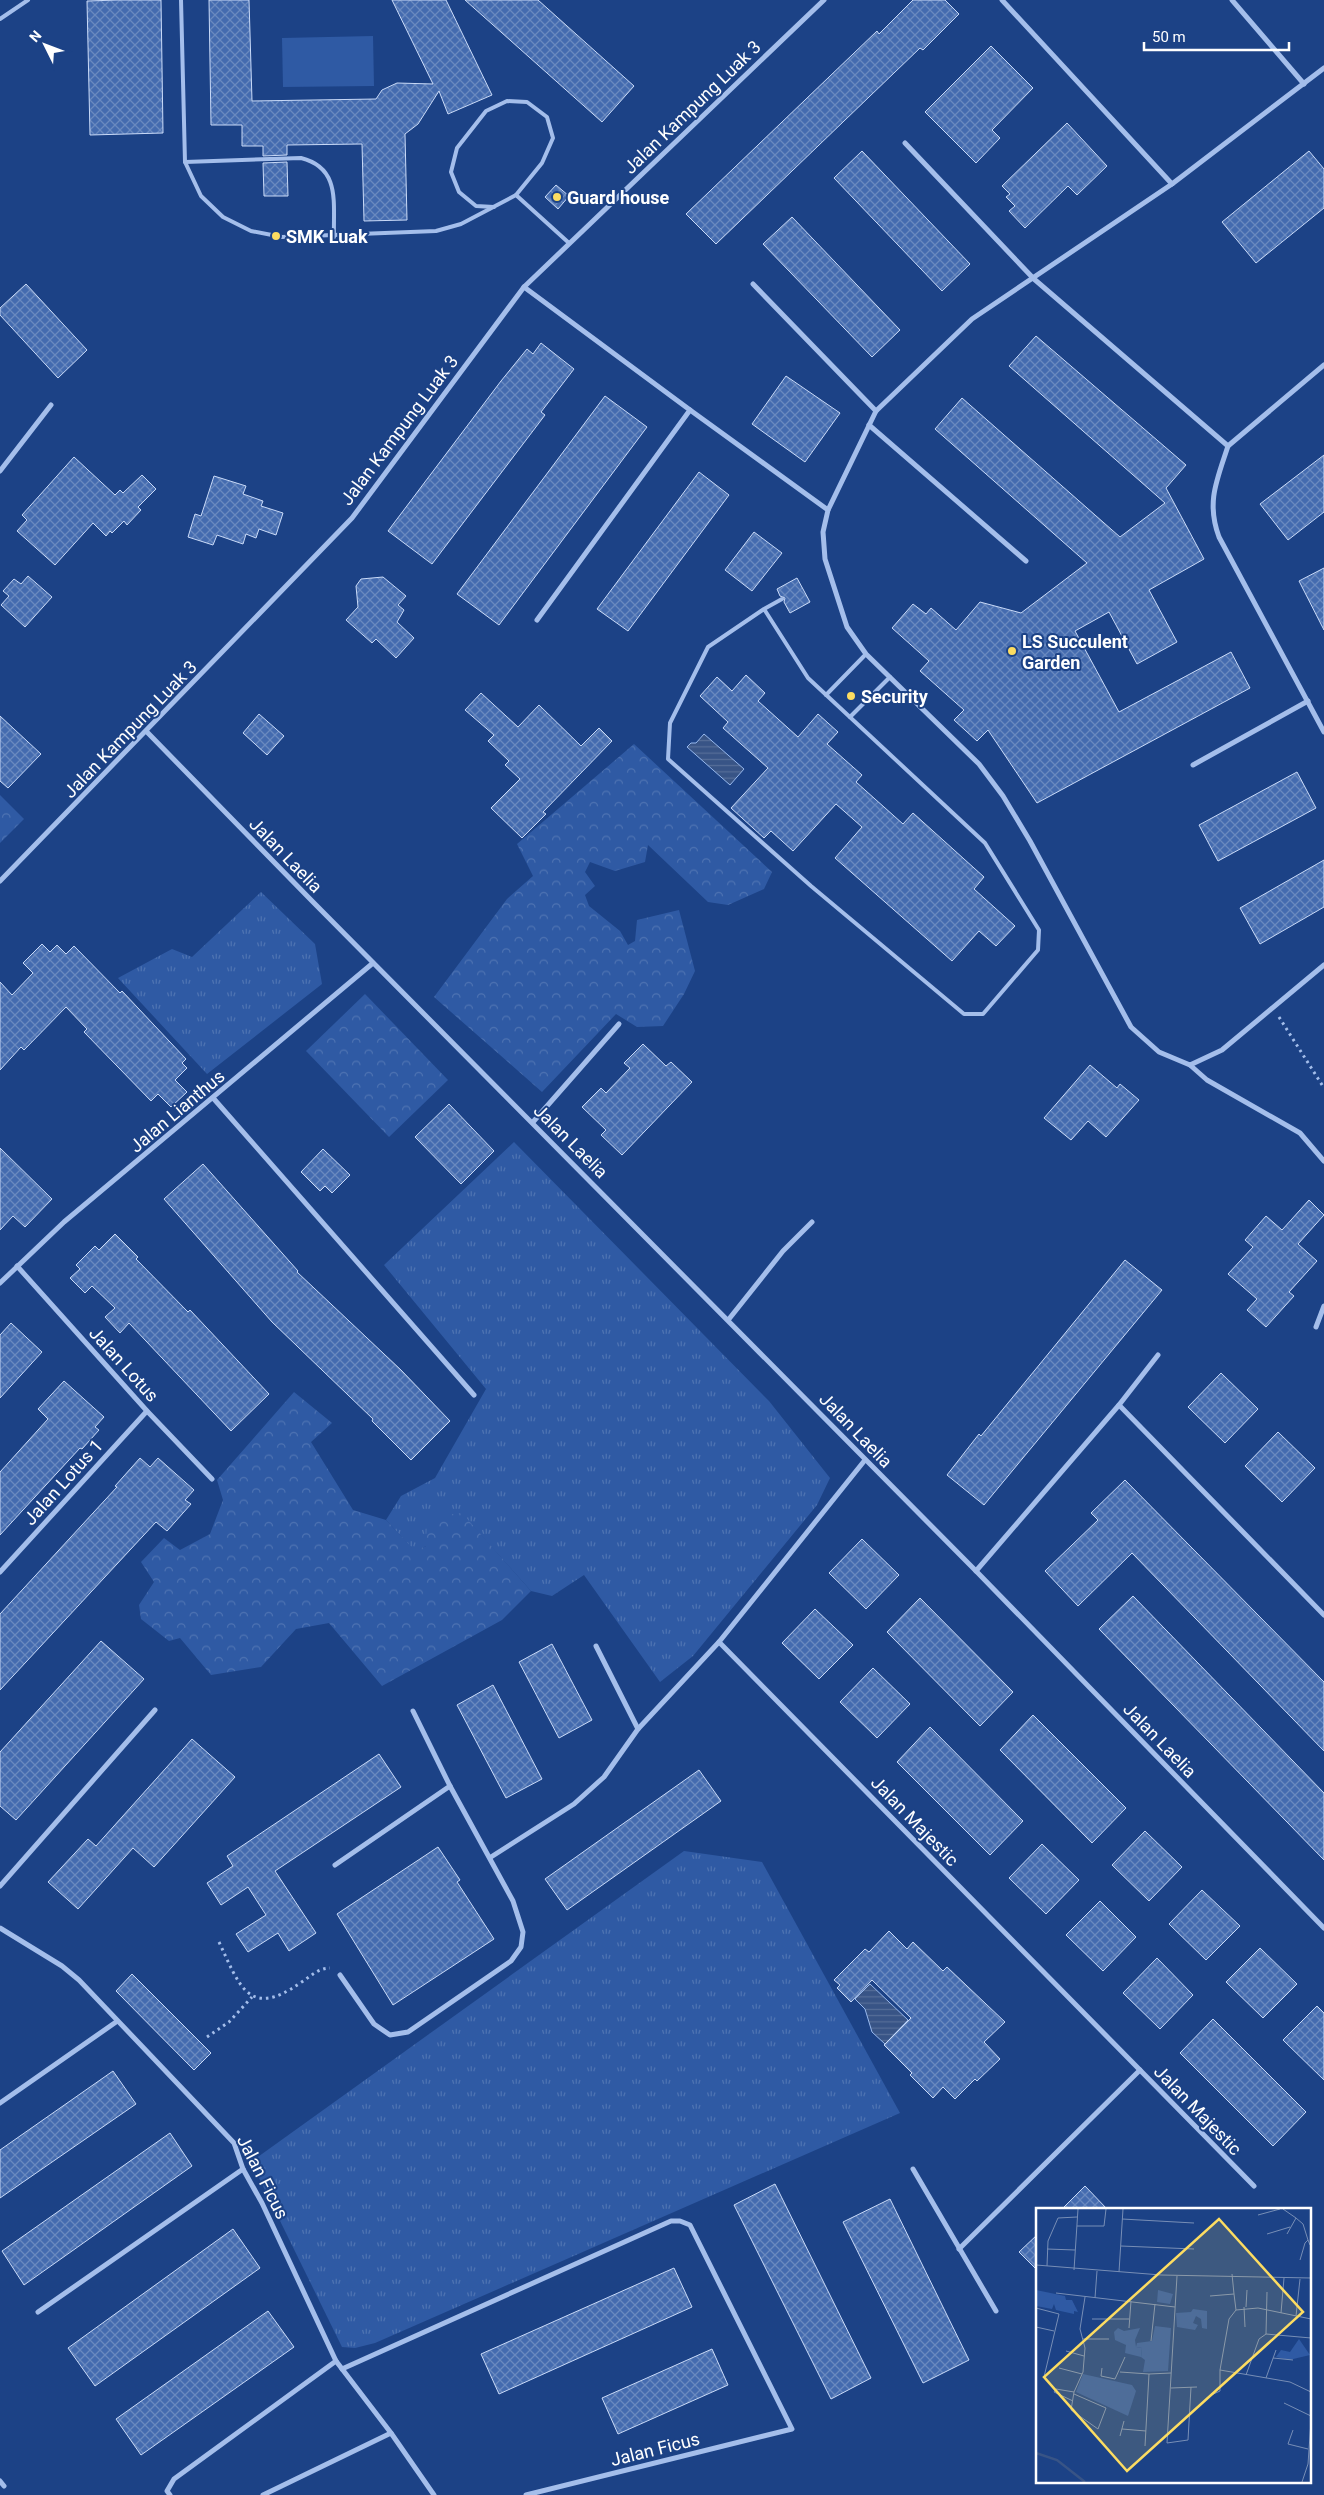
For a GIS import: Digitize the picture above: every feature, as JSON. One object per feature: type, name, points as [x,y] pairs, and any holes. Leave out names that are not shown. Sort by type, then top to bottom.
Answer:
[{"type":"street","name":"Jalan Kampung Luak 3","points":[[0,882],[352,518],[524,287],[824,0]]},
{"type":"street","points":[[1002,0],[1172,184]]},
{"type":"street","points":[[1232,0],[1304,84]]},
{"type":"street","points":[[1324,68],[1172,184],[1034,279],[972,319],[876,411],[828,510],[823,532],[825,559],[847,627],[866,654],[979,764],[1003,796],[1030,841],[1131,1027],[1159,1052],[1190,1065],[1207,1080],[1300,1133],[1324,1161]]},
{"type":"street","points":[[905,143],[1034,279],[1228,446]]},
{"type":"street","points":[[753,284],[876,411]]},
{"type":"street","points":[[524,287],[828,510]]},
{"type":"street","points":[[1324,365],[1228,446],[1212,506],[1214,523],[1219,537],[1324,732]]},
{"type":"street","points":[[0,471],[51,405]]},
{"type":"street","points":[[537,620],[690,410]]},
{"type":"street","points":[[869,425],[1026,561]]},
{"type":"street","points":[[1193,765],[1308,701]]},
{"type":"street","name":"Jalan Laelia","points":[[147,732],[373,963],[976,1570],[1324,1928]]},
{"type":"street","name":"Jalan Lianthus","points":[[0,1283],[64,1222],[214,1099],[373,963]]},
{"type":"street","points":[[1190,1065],[1222,1050],[1324,965]]},
{"type":"street","points":[[533,1122],[618,1024]]},
{"type":"street","points":[[214,1099],[474,1395]]},
{"type":"street","points":[[729,1320],[783,1251],[812,1222]]},
{"type":"street","name":"Jalan Lotus","points":[[17,1266],[147,1411],[212,1478]]},
{"type":"street","points":[[1316,1326],[1324,1306]]},
{"type":"street","points":[[976,1570],[1119,1405],[1158,1355]]},
{"type":"street","points":[[1119,1405],[1324,1615]]},
{"type":"street","name":"Jalan Lotus 1","points":[[0,1572],[147,1411]]},
{"type":"street","points":[[490,1858],[574,1804],[604,1777],[638,1729],[719,1642],[865,1460]]},
{"type":"street","name":"Jalan Majestic","points":[[719,1642],[1254,2186]]},
{"type":"street","points":[[596,1646],[638,1729]]},
{"type":"street","points":[[0,1886],[155,1710]]},
{"type":"street","points":[[340,1974],[374,2024],[390,2035],[408,2032],[511,1961],[521,1947],[523,1932],[513,1901],[450,1786],[413,1711]]},
{"type":"street","points":[[335,1865],[450,1786]]},
{"type":"street","name":"Jalan Ficus","points":[[0,1928],[62,1966],[234,2143],[243,2169],[262,2203],[336,2361],[434,2495]]},
{"type":"street","points":[[0,2103],[116,2022]]},
{"type":"street","points":[[959,2249],[1140,2070]]},
{"type":"street","points":[[38,2312],[243,2169]]},
{"type":"street","points":[[913,2169],[996,2311]]},
{"type":"street","name":"Jalan Ficus","points":[[342,2369],[671,2221],[680,2221],[690,2225],[792,2429],[526,2495]]},
{"type":"street","points":[[170,2495],[167,2491],[174,2479],[336,2361]]},
{"type":"street","points":[[263,2495],[391,2434]]},
{"type":"street","points":[[0,2481],[4,2486]]},
{"type":"lane","points":[[0,19],[28,0]]},
{"type":"lane","points":[[181,0],[185,162],[201,196],[223,217],[252,232],[282,237],[334,237],[436,232],[461,224],[496,207],[516,194],[542,163],[553,138],[547,117],[527,102],[506,101],[486,111],[457,148],[451,172],[460,192],[476,206],[496,207]]},
{"type":"lane","points":[[185,162],[302,158],[316,162],[326,171],[332,181],[334,237]]},
{"type":"lane","points":[[516,194],[569,242]]},
{"type":"lane","points":[[764,609],[808,678],[985,843],[1038,930],[1038,950],[983,1014],[964,1014],[811,886],[668,759],[670,723],[708,648],[764,609],[782,600]]},
{"type":"lane","points":[[826,695],[866,654]]},
{"type":"lane","points":[[850,718],[890,677]]},
{"type":"path","points":[[1273,1008],[1324,1088]]},
{"type":"path","points":[[219,1942],[242,1990],[252,1997],[264,1998],[285,1994],[322,1968],[333,1967],[340,1974]]},
{"type":"path","points":[[207,2037],[229,2022],[252,1997]]},
{"type":"green space","points":[[373,36],[374,86],[283,87],[282,38]]},
{"type":"green space","points":[[634,744],[772,872],[764,889],[728,905],[708,902],[648,845],[645,862],[615,871],[590,862],[585,872],[595,886],[585,895],[589,906],[620,931],[628,945],[635,941],[637,920],[679,910],[695,971],[684,994],[663,1026],[637,1027],[616,1014],[542,1092],[434,997],[507,899],[533,876],[517,844]]},
{"type":"green space","points":[[0,795],[24,819],[0,843]]},
{"type":"green space","points":[[261,892],[315,944],[322,984],[207,1074],[118,978],[172,949],[192,957]]},
{"type":"green space","points":[[365,994],[448,1080],[389,1137],[306,1051]]},
{"type":"green space","points":[[514,1142],[769,1401],[830,1478],[817,1505],[693,1656],[660,1682],[584,1575],[552,1596],[531,1591],[462,1514],[426,1546],[415,1552],[386,1520],[401,1496],[435,1478],[486,1389],[384,1265]]},
{"type":"green space","points":[[294,1392],[332,1423],[311,1442],[353,1510],[386,1520],[415,1551],[426,1546],[427,1517],[462,1513],[531,1591],[502,1620],[382,1686],[329,1623],[296,1629],[261,1667],[211,1675],[180,1638],[169,1641],[141,1619],[139,1605],[154,1582],[141,1562],[164,1538],[180,1550],[210,1534],[223,1500],[217,1480]]},
{"type":"green space","points":[[684,1851],[762,1862],[900,2113],[375,2343],[355,2348],[342,2347],[258,2176],[255,2159]]},
{"type":"shaded area","points":[[704,734],[744,769],[730,785],[687,747],[691,743],[696,743]]},
{"type":"shaded area","points":[[870,1984],[908,2020],[885,2044],[872,2032],[865,2009],[855,1999]]},
{"type":"building","points":[[161,0],[163,133],[90,135],[87,1]]},
{"type":"building","points":[[209,0],[249,0],[252,101],[376,99],[382,90],[397,83],[433,84],[392,0],[446,0],[492,95],[448,114],[439,91],[418,124],[405,134],[407,220],[364,221],[362,144],[287,145],[287,155],[263,156],[263,146],[242,146],[242,125],[211,125]]},
{"type":"building","points":[[465,0],[538,0],[634,86],[602,122]]},
{"type":"building","points":[[913,0],[945,0],[959,14],[923,50],[920,48],[716,244],[686,214],[877,31],[879,34]]},
{"type":"building","points":[[991,46],[1033,88],[992,130],[1000,138],[976,163],[925,112]]},
{"type":"building","points":[[1067,123],[1107,166],[1077,195],[1068,186],[1025,228],[1009,211],[1015,206],[1006,197],[1010,194],[1002,186]]},
{"type":"building","points":[[862,151],[970,264],[942,291],[834,178]]},
{"type":"building","points":[[1309,151],[1324,169],[1324,208],[1256,263],[1222,222]]},
{"type":"building","points":[[287,162],[288,196],[264,196],[263,163]]},
{"type":"building","name":"Guard house","points":[[556,185],[569,196],[558,209],[545,197]]},
{"type":"building","points":[[792,217],[900,330],[872,357],[763,244]]},
{"type":"building","points":[[26,284],[87,350],[58,378],[0,315],[0,308]]},
{"type":"building","points":[[1036,336],[1186,465],[1166,488],[1204,559],[1149,590],[1177,642],[1137,664],[1109,612],[1075,631],[1119,712],[1231,652],[1250,688],[1037,803],[988,730],[977,741],[954,720],[964,710],[920,671],[929,661],[892,628],[913,604],[926,614],[931,608],[956,630],[980,602],[1021,613],[1087,563],[935,429],[962,398],[1120,537],[1165,503],[1009,366]]},
{"type":"building","points":[[541,343],[574,369],[541,412],[545,415],[432,564],[388,531],[527,349],[533,354]]},
{"type":"building","points":[[786,376],[840,413],[805,462],[752,424]]},
{"type":"building","points":[[605,396],[647,427],[499,625],[457,594]]},
{"type":"building","points":[[1324,455],[1324,512],[1288,540],[1260,504]]},
{"type":"building","points":[[74,457],[115,495],[120,490],[123,493],[142,475],[156,489],[138,507],[141,510],[127,525],[124,521],[112,533],[110,531],[106,536],[93,523],[55,565],[17,531],[27,520],[22,515]]},
{"type":"building","points":[[699,472],[729,495],[628,631],[597,609]]},
{"type":"building","points":[[214,476],[246,486],[243,494],[263,501],[261,506],[283,513],[276,535],[259,529],[256,538],[246,534],[243,544],[217,535],[213,545],[188,537],[195,514],[201,516]]},
{"type":"building","points":[[754,532],[782,553],[752,591],[725,570]]},
{"type":"building","points":[[1324,568],[1324,630],[1299,581]]},
{"type":"building","points":[[28,576],[52,597],[25,627],[1,605],[9,596],[3,591],[14,579],[21,584]]},
{"type":"building","points":[[383,577],[406,596],[398,605],[404,610],[397,622],[414,638],[396,658],[376,639],[372,643],[346,620],[358,607],[356,586],[361,579]]},
{"type":"building","points":[[797,578],[810,602],[790,613],[784,602],[785,598],[780,596],[777,589]]},
{"type":"building","points":[[746,675],[765,693],[758,701],[798,737],[818,714],[838,732],[827,744],[862,775],[856,782],[903,824],[913,813],[984,877],[974,889],[1015,926],[996,946],[979,931],[952,961],[835,858],[862,827],[836,804],[793,851],[771,831],[764,838],[731,808],[768,768],[723,728],[728,722],[700,696],[717,677],[732,691]]},
{"type":"building","points":[[481,693],[518,727],[539,705],[581,746],[599,728],[612,741],[543,812],[546,814],[522,838],[491,808],[520,779],[505,765],[509,761],[488,741],[494,735],[465,710]]},
{"type":"building","points":[[259,714],[284,736],[267,755],[243,733]]},
{"type":"building","points":[[0,716],[41,754],[8,788],[0,781]]},
{"type":"building","points":[[1297,772],[1316,808],[1218,861],[1199,825]]},
{"type":"building","points":[[1324,860],[1324,907],[1260,944],[1240,908]]},
{"type":"building","points":[[42,944],[50,952],[57,945],[66,954],[74,946],[120,993],[122,991],[186,1059],[182,1063],[187,1068],[175,1080],[187,1092],[171,1107],[158,1094],[151,1101],[84,1032],[87,1029],[66,1007],[24,1050],[21,1047],[0,1070],[0,982],[12,995],[33,973],[23,963]]},
{"type":"building","points":[[643,1044],[666,1066],[671,1062],[692,1082],[622,1155],[601,1135],[606,1130],[582,1107],[601,1088],[606,1093],[630,1068],[624,1063]]},
{"type":"building","points":[[1090,1065],[1117,1088],[1120,1084],[1139,1100],[1106,1137],[1088,1121],[1071,1140],[1044,1118]]},
{"type":"building","points":[[449,1104],[494,1151],[461,1184],[415,1137]]},
{"type":"building","points":[[0,1148],[52,1199],[25,1227],[13,1216],[0,1230]]},
{"type":"building","points":[[323,1149],[350,1175],[332,1193],[325,1186],[320,1191],[301,1172]]},
{"type":"building","points":[[203,1164],[297,1272],[401,1370],[450,1421],[411,1460],[372,1421],[373,1419],[272,1322],[164,1199]]},
{"type":"building","points":[[1309,1200],[1324,1215],[1298,1244],[1317,1261],[1289,1292],[1294,1296],[1266,1327],[1247,1310],[1257,1299],[1228,1274],[1253,1247],[1245,1240],[1266,1216],[1282,1230]]},
{"type":"building","points":[[115,1234],[138,1257],[136,1259],[188,1312],[190,1310],[269,1394],[231,1431],[129,1323],[120,1333],[105,1317],[115,1308],[92,1286],[85,1293],[70,1278],[80,1269],[76,1265],[95,1246],[99,1250]]},
{"type":"building","points":[[1125,1260],[1162,1290],[984,1505],[947,1475]]},
{"type":"building","points":[[11,1323],[42,1352],[0,1398],[0,1335]]},
{"type":"building","points":[[1221,1373],[1258,1409],[1225,1443],[1188,1407]]},
{"type":"building","points":[[64,1381],[104,1417],[95,1427],[99,1430],[0,1535],[0,1472],[48,1419],[38,1409]]},
{"type":"building","points":[[1278,1432],[1315,1468],[1282,1502],[1245,1466]]},
{"type":"building","points":[[140,1458],[150,1467],[158,1458],[194,1490],[185,1500],[191,1504],[167,1531],[156,1522],[0,1690],[0,1614],[117,1487],[115,1486]]},
{"type":"building","points":[[1125,1480],[1324,1682],[1324,1751],[1132,1553],[1078,1606],[1045,1571],[1098,1520],[1091,1513]]},
{"type":"building","points":[[862,1539],[899,1575],[866,1609],[829,1573]]},
{"type":"building","points":[[1133,1596],[1324,1793],[1324,1860],[1099,1629]]},
{"type":"building","points":[[920,1598],[1013,1692],[980,1726],[887,1632]]},
{"type":"building","points":[[815,1609],[853,1645],[819,1679],[782,1643]]},
{"type":"building","points":[[101,1641],[144,1679],[16,1820],[0,1806],[0,1752]]},
{"type":"building","points":[[552,1644],[592,1720],[559,1738],[519,1662]]},
{"type":"building","points":[[873,1668],[910,1704],[877,1738],[840,1702]]},
{"type":"building","points":[[493,1685],[542,1779],[506,1798],[457,1705]]},
{"type":"building","points":[[1033,1715],[1126,1808],[1092,1843],[1000,1750]]},
{"type":"building","points":[[930,1727],[1023,1821],[990,1855],[897,1762]]},
{"type":"building","points":[[192,1739],[235,1777],[154,1867],[133,1848],[78,1909],[48,1882],[88,1839],[96,1846]]},
{"type":"building","points":[[379,1754],[401,1787],[275,1871],[316,1933],[289,1951],[278,1933],[248,1952],[236,1934],[266,1915],[248,1887],[221,1905],[207,1883],[233,1866],[227,1856]]},
{"type":"building","points":[[699,1770],[721,1801],[567,1910],[545,1879]]},
{"type":"building","points":[[1145,1831],[1182,1867],[1149,1901],[1112,1865]]},
{"type":"building","points":[[1042,1844],[1079,1880],[1046,1914],[1009,1878]]},
{"type":"building","points":[[438,1847],[460,1880],[457,1882],[494,1939],[393,2005],[337,1914]]},
{"type":"building","points":[[1202,1890],[1240,1926],[1206,1960],[1169,1924]]},
{"type":"building","points":[[1100,1901],[1136,1937],[1103,1971],[1066,1935]]},
{"type":"building","points":[[889,1931],[907,1949],[913,1942],[943,1971],[947,1967],[1005,2022],[984,2042],[1000,2059],[977,2081],[975,2079],[955,2099],[943,2087],[933,2098],[910,2075],[912,2073],[884,2045],[911,2018],[872,1980],[851,2002],[837,1988],[840,1985],[834,1980],[865,1949],[869,1952]]},
{"type":"building","points":[[1260,1948],[1297,1984],[1263,2018],[1226,1982]]},
{"type":"building","points":[[1157,1958],[1193,1995],[1160,2029],[1123,1993]]},
{"type":"building","points":[[132,1974],[211,2053],[194,2070],[116,1991]]},
{"type":"building","points":[[1317,2006],[1324,2013],[1324,2080],[1283,2040]]},
{"type":"building","points":[[1213,2019],[1306,2112],[1273,2146],[1180,2053]]},
{"type":"building","points":[[113,2071],[136,2104],[0,2198],[0,2150]]},
{"type":"building","points":[[170,2133],[192,2166],[24,2285],[2,2251]]},
{"type":"building","points":[[775,2184],[871,2378],[831,2399],[734,2205]]},
{"type":"building","points":[[1085,2186],[1106,2208],[1063,2208]]},
{"type":"building","points":[[890,2199],[969,2360],[923,2383],[843,2222]]},
{"type":"building","points":[[233,2229],[260,2268],[95,2386],[68,2348]]},
{"type":"building","points":[[1036,2236],[1036,2269],[1019,2252]]},
{"type":"building","points":[[674,2268],[692,2307],[499,2394],[481,2354]]},
{"type":"building","points":[[268,2311],[294,2347],[141,2455],[116,2419]]},
{"type":"building","points":[[712,2349],[728,2385],[618,2434],[602,2398]]},
{"type":"place","name":"Guard house","points":[[557,197]]},
{"type":"place","name":"SMK Luak","points":[[276,236]]},
{"type":"place","name":"LS Succulent Garden","points":[[1012,651]]},
{"type":"place","name":"Security","points":[[851,696]]}]
